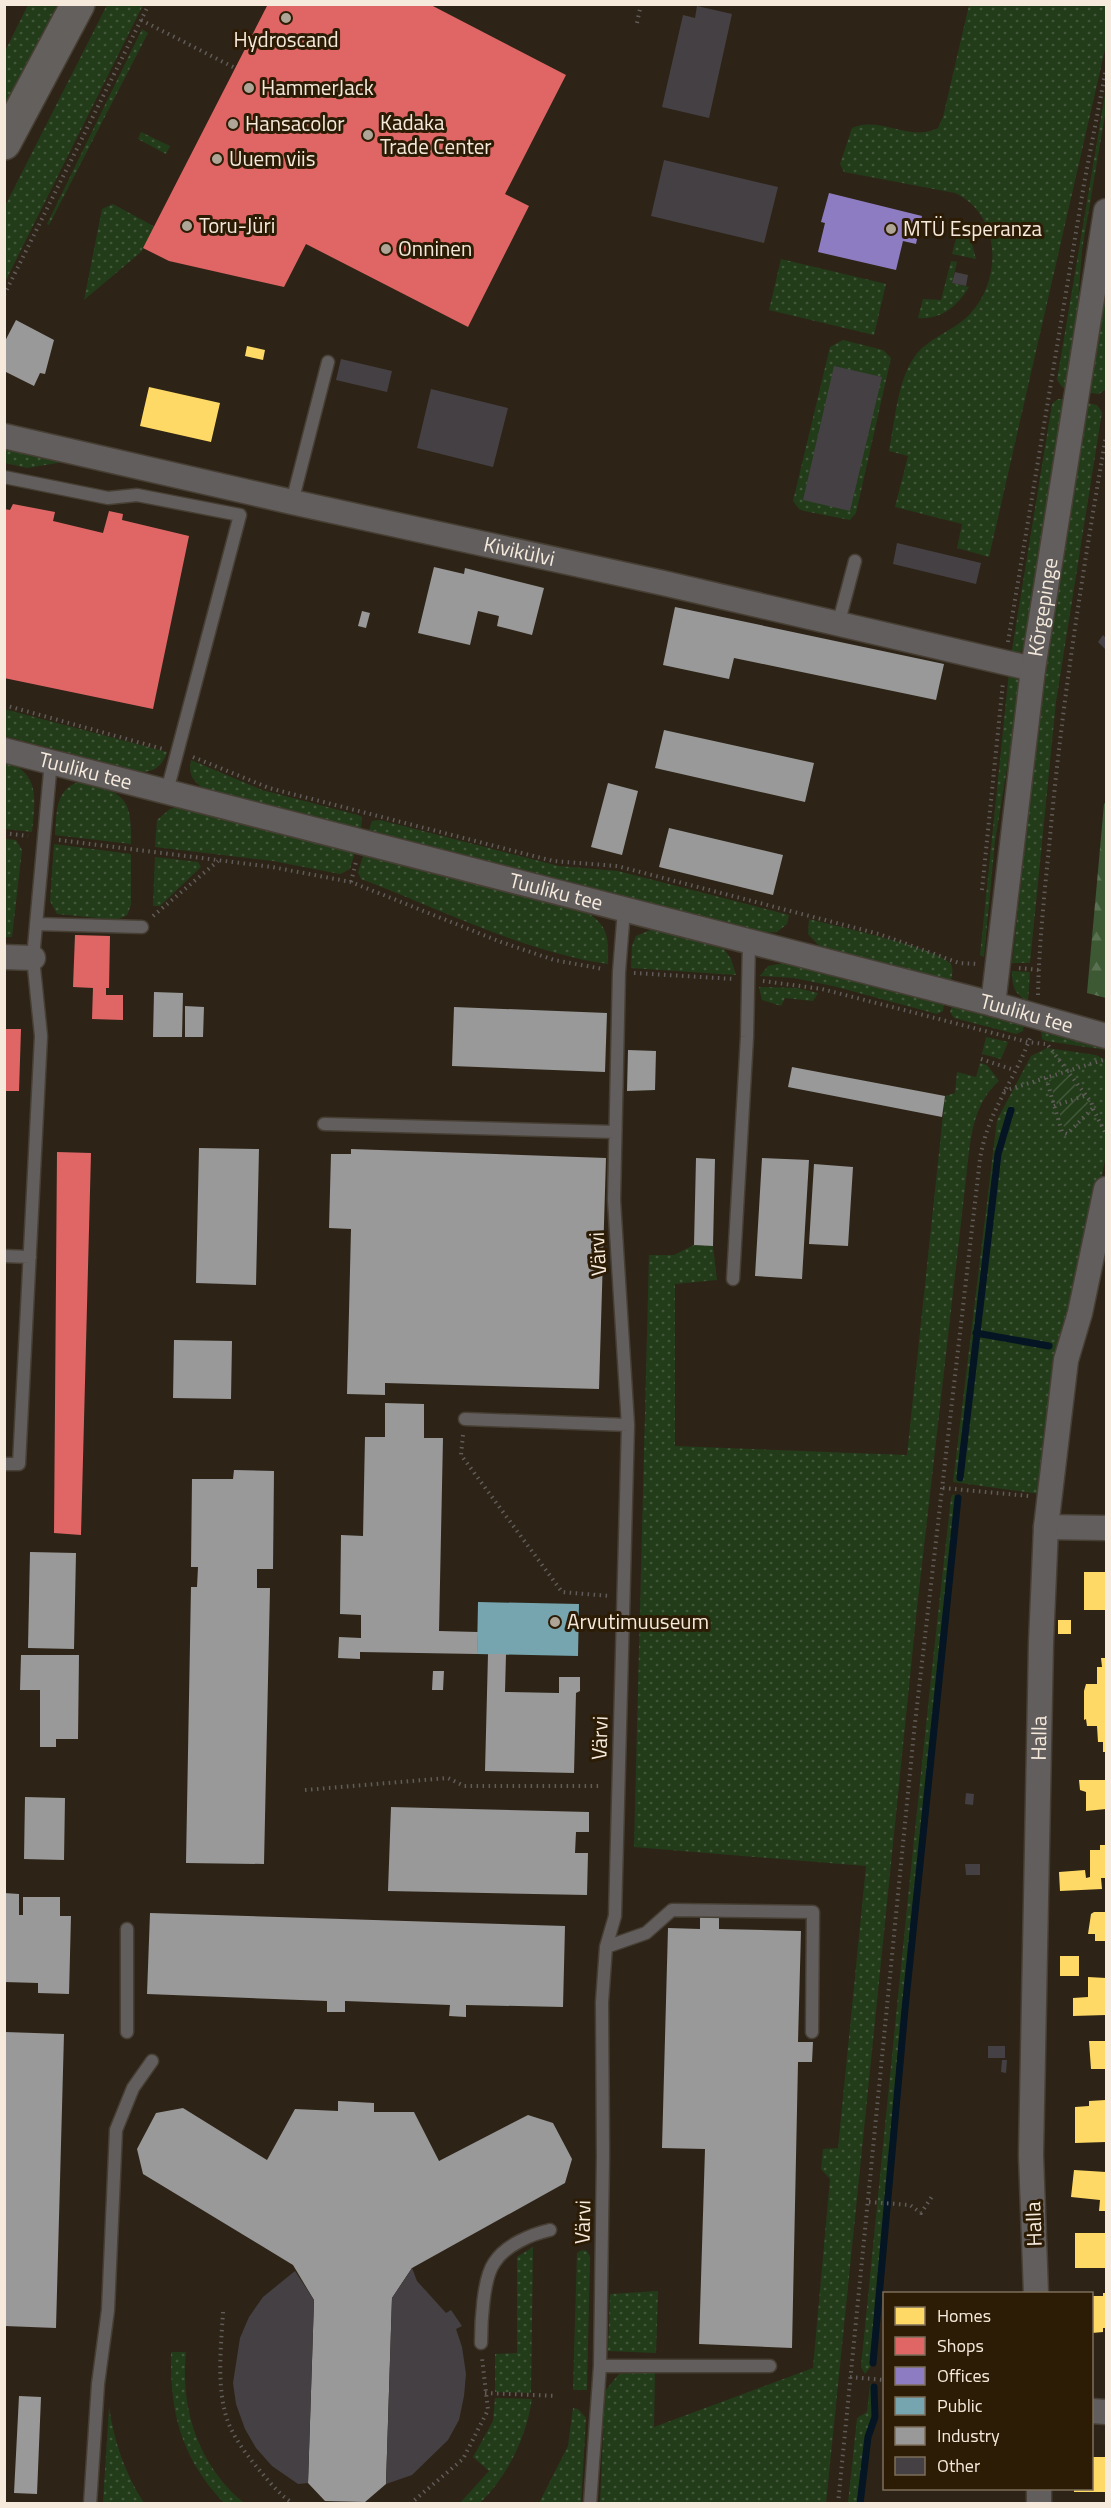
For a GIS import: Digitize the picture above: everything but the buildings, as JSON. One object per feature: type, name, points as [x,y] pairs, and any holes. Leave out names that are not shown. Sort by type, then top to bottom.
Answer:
[{"type":"main road","points":[[4,143],[78,4]]},
{"type":"street","name":"Kõrgepinge","points":[[993,1004],[1033,669],[1103,249],[1107,211]]},
{"type":"street","name":"Kivikülvi","points":[[4,436],[663,583],[1033,669]]},
{"type":"street","name":"Tuuliku tee","points":[[4,750],[993,1004],[1107,1036]]},
{"type":"street","points":[[4,957],[33,958]]},
{"type":"street","name":"Halla","points":[[1036,2292],[1031,2143],[1041,1643],[1046,1527],[1066,1360],[1080,1313],[1107,1189]]},
{"type":"street","points":[[1046,1527],[1107,1528]]},
{"type":"lane","points":[[292,502],[328,362]]},
{"type":"lane","points":[[4,477],[108,498],[137,495],[240,515]]},
{"type":"lane","points":[[167,791],[240,515],[244,491]]},
{"type":"lane","points":[[838,625],[855,561]]},
{"type":"lane","points":[[4,1464],[19,1464],[41,1036],[33,958],[51,761]]},
{"type":"lane","name":"Värvi","points":[[590,2504],[600,2366],[603,2156],[602,2002],[606,1947],[615,1916],[628,1425],[614,1200],[614,971],[624,910]]},
{"type":"lane","points":[[36,924],[142,927]]},
{"type":"lane","points":[[733,1279],[747,1037],[749,942]]},
{"type":"lane","points":[[324,1124],[615,1132]]},
{"type":"lane","points":[[4,1256],[30,1257]]},
{"type":"lane","points":[[465,1419],[628,1425]]},
{"type":"lane","points":[[606,1947],[646,1933],[672,1910],[813,1912],[812,2032]]},
{"type":"lane","points":[[127,1929],[127,2032]]},
{"type":"lane","points":[[90,2504],[98,2384],[108,2310],[116,2130],[133,2088],[152,2061]]},
{"type":"lane","points":[[481,2343],[481,2326],[493,2263],[507,2249],[536,2233],[550,2230]]},
{"type":"lane","points":[[600,2366],[770,2366]]},
{"type":"path","points":[[4,295],[148,4]]},
{"type":"path","points":[[637,23],[641,4]]},
{"type":"path","points":[[141,20],[235,68]]},
{"type":"path","points":[[1038,1004],[1039,970],[1062,723],[1107,436]]},
{"type":"path","points":[[4,705],[200,758],[269,788],[554,861],[617,866],[879,934],[959,963],[981,964]]},
{"type":"path","points":[[4,833],[31,837]]},
{"type":"path","points":[[55,839],[218,860],[351,882],[533,953],[554,960],[614,971]]},
{"type":"path","points":[[351,882],[359,852]]},
{"type":"path","points":[[142,927],[218,860]]},
{"type":"path","points":[[1013,967],[1039,970]]},
{"type":"path","points":[[633,973],[735,979]]},
{"type":"path","points":[[759,980],[822,988],[1028,1042],[1055,1045]]},
{"type":"path","points":[[838,2504],[914,1732],[981,1151],[990,1116],[1033,1028]]},
{"type":"path","points":[[1047,1044],[1087,1095],[1107,1134]]},
{"type":"path","points":[[981,1059],[1014,1070]]},
{"type":"path","points":[[1003,1091],[1107,1059]]},
{"type":"path","points":[[1046,1078],[1064,1134],[1070,1132],[1093,1108]]},
{"type":"path","points":[[1054,1106],[1087,1095]]},
{"type":"path","points":[[465,1419],[461,1455],[562,1592],[623,1597]]},
{"type":"path","points":[[943,1488],[1050,1498]]},
{"type":"path","points":[[306,1790],[448,1778],[464,1786],[618,1786]]},
{"type":"path","points":[[869,2202],[910,2205],[921,2213],[933,2195]]},
{"type":"path","points":[[223,2312],[221,2358],[223,2397],[228,2423],[250,2458],[273,2487],[294,2504]]},
{"type":"path","points":[[410,2504],[463,2459],[488,2410],[481,2343]]},
{"type":"path","points":[[850,2378],[883,2380]]},
{"type":"path","points":[[485,2393],[556,2396]]},
{"type":"green space","points":[[28,5],[57,5],[5,106],[4,53]]},
{"type":"green space","points":[[107,5],[143,5],[5,282],[5,206]]},
{"type":"green space","points":[[969,5],[1106,5],[1106,45],[989,557],[957,548],[962,524],[895,507],[908,456],[889,451],[900,391],[913,359],[925,346],[970,314],[981,300],[992,266],[989,231],[981,216],[970,203],[955,193],[844,172],[840,164],[852,128],[873,125],[927,132],[938,128],[943,117]]},
{"type":"green space","points":[[142,29],[148,33],[49,225],[47,224]]},
{"type":"green space","points":[[1106,88],[1106,109],[1082,250],[1076,329],[1068,389],[1063,388],[1057,380]]},
{"type":"green space","points":[[141,132],[170,146],[166,154],[138,139]]},
{"type":"green space","points":[[113,204],[155,227],[141,252],[84,300],[102,209]]},
{"type":"green space","points":[[960,223],[971,240],[976,259],[952,254]]},
{"type":"green space","points":[[781,259],[886,284],[874,335],[769,310]]},
{"type":"green space","points":[[951,261],[957,262],[952,283],[969,287],[954,306],[942,314],[918,318],[923,299],[941,300]]},
{"type":"green space","points":[[1106,293],[1106,389],[1099,394],[1090,393]]},
{"type":"green space","points":[[843,340],[883,350],[891,358],[856,513],[850,520],[804,511],[799,509],[793,501],[830,347]]},
{"type":"green space","points":[[1058,399],[1065,399],[1025,645],[1020,653],[1011,656],[1052,404]]},
{"type":"green space","points":[[1088,403],[1097,405],[1102,412],[1056,702],[1030,963],[1012,963],[1045,668]]},
{"type":"green space","points":[[5,445],[219,497],[64,462],[27,468],[5,463]]},
{"type":"green space","points":[[1009,672],[1018,680],[1020,689],[995,841],[984,957],[980,955]]},
{"type":"green space","points":[[4,709],[167,752],[158,767],[141,772],[5,736]]},
{"type":"green space","points":[[5,760],[25,773],[33,789],[32,832],[5,829]]},
{"type":"green space","points":[[191,760],[262,790],[358,815],[362,817],[361,829],[204,789],[192,777]]},
{"type":"green space","points":[[83,781],[109,790],[124,800],[130,817],[131,844],[55,835],[57,809],[62,794],[67,788]]},
{"type":"green space","points":[[1106,802],[1106,998],[1087,993]]},
{"type":"green space","points":[[178,807],[355,852],[350,869],[340,874],[273,861],[155,847],[157,820],[170,809]]},
{"type":"green space","points":[[380,820],[559,866],[618,871],[789,915],[787,924],[777,932],[764,933],[369,830],[372,821]]},
{"type":"green space","points":[[5,839],[16,840],[22,850],[12,937],[5,937]]},
{"type":"green space","points":[[54,844],[131,854],[131,905],[127,915],[117,920],[57,914],[50,901]]},
{"type":"green space","points":[[364,853],[585,911],[599,922],[606,933],[608,964],[544,950],[513,940],[361,879],[358,872]]},
{"type":"green space","points":[[155,857],[198,862],[201,867],[160,906],[153,906]]},
{"type":"green space","points":[[809,919],[925,950],[950,963],[951,981],[821,948],[808,934]]},
{"type":"green space","points":[[653,929],[724,949],[731,959],[736,975],[631,968],[632,946],[636,936]]},
{"type":"green space","points":[[784,963],[944,1004],[943,1011],[937,1014],[794,978],[760,976],[768,966]]},
{"type":"green space","points":[[1012,971],[1030,972],[1028,1001],[1015,989]]},
{"type":"green space","points":[[759,987],[797,988],[818,993],[813,1001],[785,998],[781,1006],[762,1000]]},
{"type":"green space","points":[[952,1006],[1024,1025],[1023,1031],[1016,1034],[954,1018],[950,1012]]},
{"type":"green space","points":[[1041,1030],[1106,1046],[1106,1050],[1046,1041],[1042,1039]]},
{"type":"green space","points":[[986,1037],[1008,1042],[1001,1059],[982,1054]]},
{"type":"green space","points":[[1047,1048],[1096,1055],[1106,1060],[1106,1155],[1040,1494],[953,1482],[997,1120],[1031,1056]]},
{"type":"green space","points":[[980,1063],[987,1065],[999,1081],[990,1091],[977,1114],[969,1153],[917,1608],[826,2503],[600,2503],[605,2391],[619,2374],[655,2372],[654,2427],[813,2368],[830,2179],[821,2169],[823,2149],[838,2148],[866,1866],[634,1847],[649,1255],[674,1255],[694,1245],[713,1246],[717,1280],[675,1284],[675,1446],[907,1455],[945,1096],[955,1093],[957,1072],[976,1077]]},
{"type":"green space","points":[[1069,1075],[1088,1103],[1089,1112],[1070,1129],[1065,1130],[1049,1080]]},
{"type":"green space","points":[[953,1494],[958,1498],[905,2009],[873,2363],[865,2374],[861,2367],[916,1823]]},
{"type":"green space","points":[[533,2247],[531,2393],[495,2392],[495,2354],[517,2353],[517,2257]]},
{"type":"green space","points":[[582,2250],[587,2251],[590,2256],[587,2390],[573,2390],[577,2253]]},
{"type":"green space","points":[[658,2291],[656,2353],[608,2351],[610,2294]]},
{"type":"green space","points":[[171,2352],[186,2352],[186,2395],[190,2416],[204,2454],[228,2488],[244,2503],[224,2503],[197,2469],[188,2451],[176,2415]]},
{"type":"green space","points":[[870,2384],[876,2389],[875,2417],[868,2437],[860,2503],[848,2503],[857,2418],[867,2412]]},
{"type":"green space","points":[[495,2398],[532,2399],[525,2428],[507,2468],[490,2492],[480,2503],[460,2503],[489,2471],[473,2457],[493,2421]]},
{"type":"green space","points":[[109,2407],[121,2457],[144,2503],[103,2503]]},
{"type":"green space","points":[[573,2408],[578,2409],[586,2418],[581,2503],[539,2503],[568,2446]]},
{"type":"waterway","points":[[960,1478],[998,1154],[1011,1110]]},
{"type":"waterway","points":[[976,1333],[1049,1346]]},
{"type":"waterway","points":[[873,2363],[905,2009],[958,1498]]},
{"type":"waterway","points":[[860,2504],[868,2437],[875,2417],[874,2387]]},
{"type":"place","name":"Hydroscand","points":[[286,18]]},
{"type":"place","name":"HammerJack","points":[[249,88]]},
{"type":"place","name":"Hansacolor","points":[[233,124]]},
{"type":"place","name":"Kadaka Trade Center","points":[[368,135]]},
{"type":"place","name":"Uuem viis","points":[[217,159]]},
{"type":"place","name":"Toru-Jüri","points":[[187,226]]},
{"type":"place","name":"MTÜ Esperanza","points":[[891,229]]},
{"type":"place","name":"Onninen","points":[[386,249]]},
{"type":"place","name":"Arvutimuuseum","points":[[555,1622]]}]
